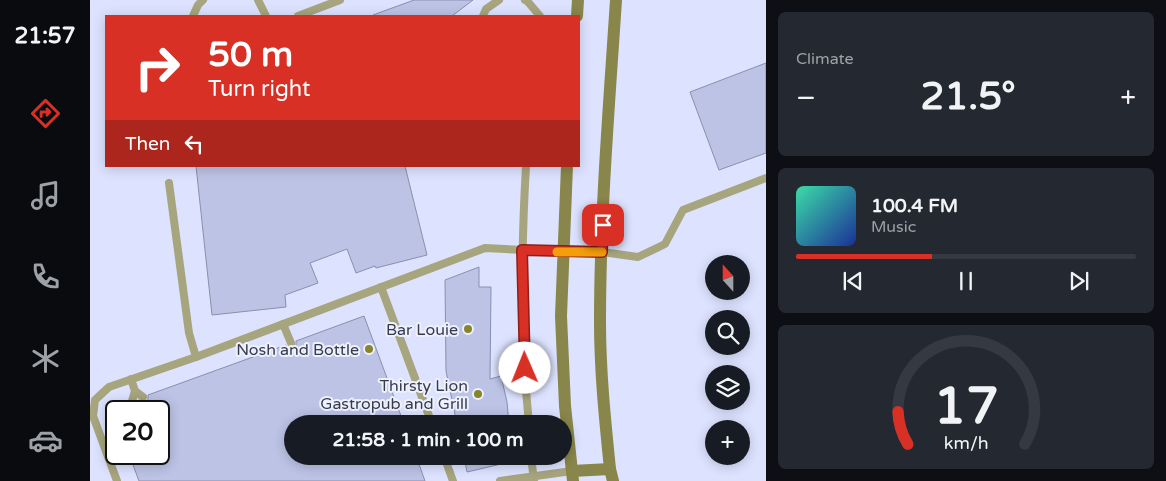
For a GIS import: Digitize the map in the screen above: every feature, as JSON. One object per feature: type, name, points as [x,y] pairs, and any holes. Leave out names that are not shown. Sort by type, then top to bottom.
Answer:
[{"type":"main road","points":[[577,15],[578,0]]},
{"type":"main road","points":[[567,167],[561,316],[564,388],[573,476],[612,475],[601,375],[600,322],[616,0]]},
{"type":"main road","points":[[615,16],[626,0]]},
{"type":"lane","points":[[258,0],[266,15]]},
{"type":"lane","points":[[301,15],[340,0]]},
{"type":"lane","points":[[483,15],[486,9],[499,0]]},
{"type":"lane","points":[[525,0],[539,15]]},
{"type":"lane","points":[[193,15],[199,2]]},
{"type":"lane","points":[[526,167],[522,250],[527,415]]},
{"type":"lane","points":[[117,481],[93,416],[95,400],[109,387],[196,357],[485,248],[602,252],[638,257],[665,244],[683,210],[766,178]]},
{"type":"lane","points":[[169,183],[189,333],[196,357]]},
{"type":"lane","points":[[381,287],[429,415]]},
{"type":"lane","points":[[283,324],[291,343]]},
{"type":"lane","points":[[131,379],[135,391],[143,397]]},
{"type":"lane","points":[[132,400],[135,391]]},
{"type":"lane","points":[[448,465],[454,481]]},
{"type":"lane","points":[[532,465],[533,478]]},
{"type":"lane","points":[[500,481],[573,476]]},
{"type":"building","points":[[414,0],[473,0],[453,15],[373,15]]},
{"type":"building","points":[[766,63],[766,153],[719,170],[690,92]]},
{"type":"building","points":[[196,167],[405,167],[427,255],[376,268],[375,266],[356,273],[347,249],[310,263],[318,283],[285,295],[286,307],[212,315]]},
{"type":"building","name":"Bar Louie","points":[[479,267],[479,287],[491,287],[490,379],[501,376],[508,415],[455,415],[446,371],[445,280]]},
{"type":"building","points":[[364,316],[401,415],[284,415],[284,465],[419,465],[425,481],[139,481],[133,465],[170,465],[170,400],[148,400],[148,395],[286,345],[288,348],[293,348],[296,346],[296,341]]},
{"type":"building","points":[[466,465],[497,465],[467,472]]},
{"type":"slow traffic","points":[[557,252],[602,252]]},
{"type":"place","name":"Bar Louie","points":[[468,329]]},
{"type":"place","name":"Nosh and Bottle","points":[[369,349]]},
{"type":"place","name":"Thirsty Lion Gastropub and Grill","points":[[478,394]]},
{"type":"route","points":[[525,368],[522,250],[602,252],[603,225]]}]
